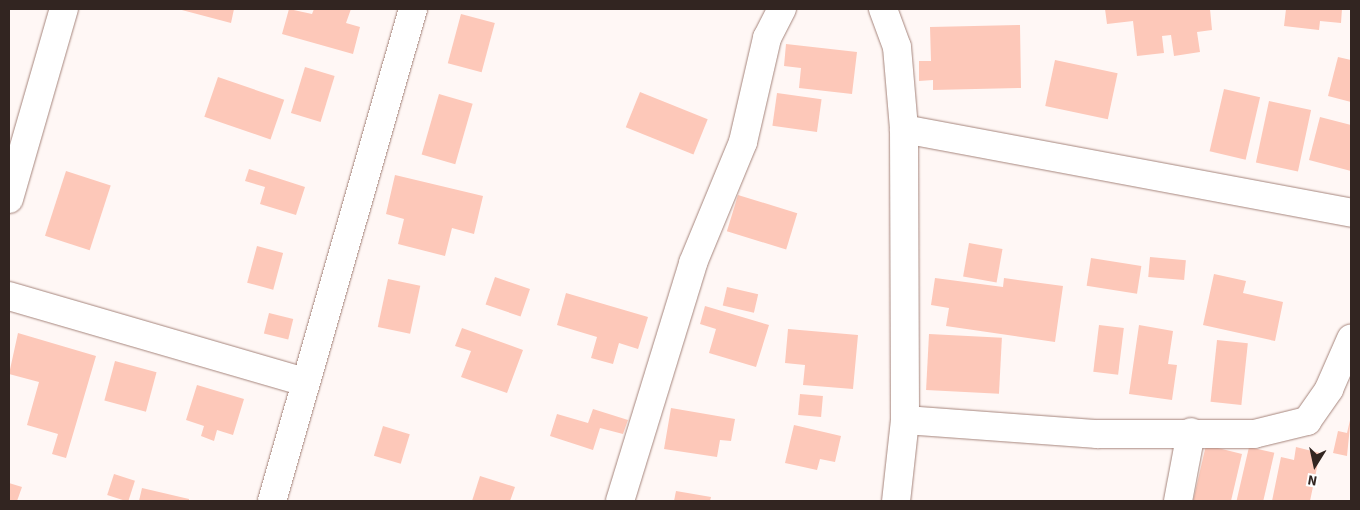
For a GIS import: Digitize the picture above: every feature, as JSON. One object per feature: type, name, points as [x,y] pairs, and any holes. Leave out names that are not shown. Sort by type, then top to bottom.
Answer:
[{"type":"street","points":[[9,199],[64,9]]},
{"type":"street","points":[[272,501],[413,9]]},
{"type":"street","points":[[620,501],[693,263],[743,142],[767,38],[782,9]]},
{"type":"street","points":[[883,9],[897,47],[904,129],[905,420],[896,501]]},
{"type":"street","points":[[904,129],[1351,213]]},
{"type":"street","points":[[9,296],[305,382]]},
{"type":"street","points":[[905,420],[1097,434],[1190,432],[1254,434],[1306,421],[1329,389],[1351,338]]},
{"type":"street","points":[[1178,501],[1190,432]]},
{"type":"building","points":[[178,9],[234,9],[231,23]]},
{"type":"building","points":[[289,9],[312,14],[314,9],[351,9],[346,23],[360,27],[353,54],[282,34]]},
{"type":"building","points":[[1105,9],[1210,9],[1212,30],[1197,32],[1200,52],[1174,56],[1171,35],[1162,36],[1164,53],[1137,56],[1133,21],[1107,24]]},
{"type":"building","points":[[1286,9],[1342,9],[1341,23],[1320,21],[1319,30],[1284,26]]},
{"type":"building","points":[[461,14],[495,23],[482,72],[448,63]]},
{"type":"building","points":[[1020,25],[1021,88],[933,90],[933,80],[919,81],[919,61],[931,61],[930,27]]},
{"type":"building","points":[[786,44],[857,52],[852,94],[799,88],[801,68],[784,66]]},
{"type":"building","points":[[1338,57],[1351,60],[1351,102],[1328,96]]},
{"type":"building","points":[[1055,60],[1118,73],[1108,119],[1045,106]]},
{"type":"building","points":[[305,67],[335,76],[321,122],[291,113]]},
{"type":"building","points":[[218,77],[284,100],[271,140],[204,117]]},
{"type":"building","points":[[1224,89],[1260,97],[1246,160],[1210,151]]},
{"type":"building","points":[[640,92],[708,119],[693,155],[626,127]]},
{"type":"building","points":[[777,93],[822,99],[817,132],[772,126]]},
{"type":"building","points":[[439,94],[473,104],[455,164],[422,155]]},
{"type":"building","points":[[1269,101],[1311,110],[1298,172],[1256,163]]},
{"type":"building","points":[[1320,117],[1351,125],[1351,171],[1309,160]]},
{"type":"building","points":[[249,169],[305,187],[296,215],[260,204],[265,187],[245,181]]},
{"type":"building","points":[[66,171],[111,186],[90,250],[45,236]]},
{"type":"building","points":[[395,175],[483,196],[474,234],[452,228],[445,256],[398,244],[404,219],[386,214]]},
{"type":"building","points":[[738,195],[797,213],[786,249],[727,231]]},
{"type":"building","points":[[969,243],[1002,249],[997,282],[963,276]]},
{"type":"building","points":[[257,246],[283,253],[273,290],[247,283]]},
{"type":"building","points":[[1150,257],[1186,260],[1184,280],[1148,277]]},
{"type":"building","points":[[1091,258],[1141,266],[1137,294],[1087,286]]},
{"type":"building","points":[[1214,274],[1246,281],[1243,293],[1283,302],[1275,341],[1203,325]]},
{"type":"building","points":[[495,277],[530,289],[521,316],[486,304]]},
{"type":"building","points":[[935,278],[1003,287],[1004,278],[1063,286],[1055,342],[946,326],[949,308],[931,305]]},
{"type":"building","points":[[388,279],[420,286],[410,334],[378,327]]},
{"type":"building","points":[[727,287],[758,294],[754,313],[723,306]]},
{"type":"building","points":[[566,293],[648,317],[638,349],[619,343],[613,364],[591,358],[597,337],[557,325]]},
{"type":"building","points":[[705,306],[769,325],[756,367],[709,353],[716,329],[700,324]]},
{"type":"building","points":[[269,313],[293,319],[288,339],[264,333]]},
{"type":"building","points":[[1099,325],[1124,328],[1118,375],[1093,372]]},
{"type":"building","points":[[1139,325],[1173,331],[1168,364],[1177,365],[1172,400],[1129,394]]},
{"type":"building","points":[[462,328],[523,350],[507,393],[461,377],[471,351],[455,346]]},
{"type":"building","points":[[788,329],[858,335],[853,389],[803,385],[805,365],[785,363]]},
{"type":"building","points":[[18,333],[96,356],[66,458],[52,454],[58,434],[27,425],[39,382],[9,374]]},
{"type":"building","points":[[929,334],[1002,338],[999,394],[926,390]]},
{"type":"building","points":[[1217,340],[1248,343],[1241,405],[1211,402]]},
{"type":"building","points":[[115,361],[157,372],[146,412],[104,401]]},
{"type":"building","points":[[197,385],[244,399],[233,435],[217,430],[214,441],[201,436],[204,426],[186,420]]},
{"type":"building","points":[[800,394],[823,396],[821,417],[798,415]]},
{"type":"building","points":[[671,408],[735,419],[731,441],[720,440],[717,457],[664,449]]},
{"type":"building","points":[[593,409],[628,420],[623,434],[600,428],[593,450],[550,436],[557,414],[588,423]]},
{"type":"building","points":[[1351,416],[1347,456],[1333,453],[1338,431],[1347,433]]},
{"type":"building","points":[[794,425],[841,436],[835,462],[820,459],[817,470],[785,463]]},
{"type":"building","points":[[383,426],[410,434],[401,464],[374,456]]},
{"type":"building","points":[[1206,445],[1242,454],[1231,501],[1193,501]]},
{"type":"building","points":[[1249,447],[1274,453],[1263,501],[1237,501]]},
{"type":"building","points":[[1296,447],[1320,453],[1310,501],[1272,501],[1281,457],[1294,460]]},
{"type":"building","points":[[114,474],[135,481],[128,501],[107,495]]},
{"type":"building","points":[[480,476],[515,487],[510,501],[472,501]]},
{"type":"building","points":[[9,483],[22,487],[17,501],[9,501]]},
{"type":"building","points":[[142,488],[189,499],[189,501],[139,501]]},
{"type":"building","points":[[676,491],[711,497],[710,501],[674,501]]}]
